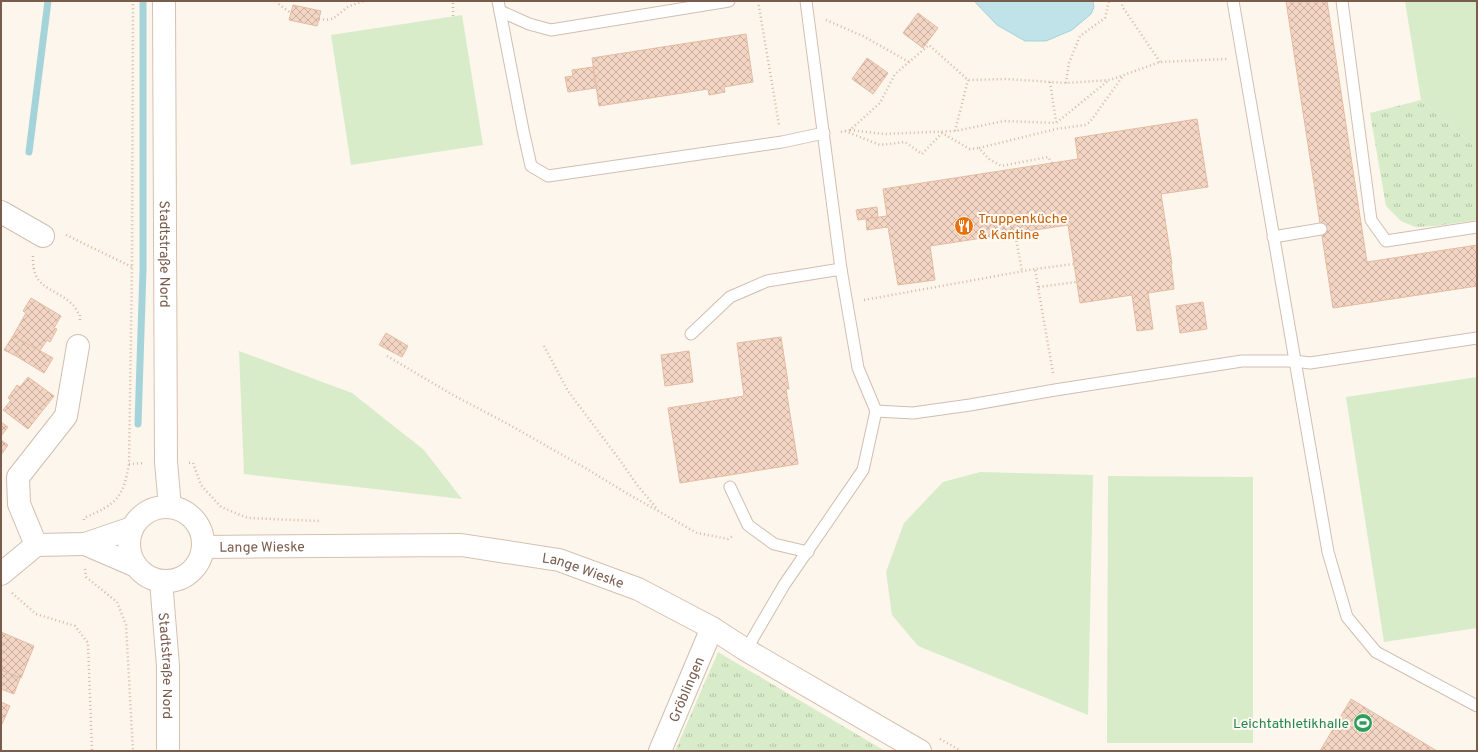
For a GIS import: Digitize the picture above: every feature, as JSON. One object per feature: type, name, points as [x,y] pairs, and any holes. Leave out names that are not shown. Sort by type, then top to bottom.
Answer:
[{"type":"street","name":"Stadtstraße Nord","points":[[164,1],[166,455],[170,507]]},
{"type":"street","points":[[1,212],[43,236]]},
{"type":"street","points":[[36,545],[18,504],[18,477],[66,416],[78,346]]},
{"type":"street","points":[[85,544],[136,566],[147,576],[161,581],[176,580],[190,573],[199,561],[203,547],[200,528],[187,514],[170,507],[155,509],[141,516],[132,528],[129,548],[136,566]]},
{"type":"street","points":[[4,581],[36,545],[85,544],[132,528]]},
{"type":"street","name":"Lange Wieske","points":[[203,547],[461,545],[559,560],[638,589],[712,628],[746,650],[920,751]]},
{"type":"street","name":"Stadtstraße Nord","points":[[161,581],[168,666],[168,751]]},
{"type":"street","name":"Gröblingen","points":[[660,751],[712,628]]},
{"type":"lane","points":[[499,6],[529,24],[551,30],[729,1]]},
{"type":"lane","points":[[746,650],[784,585],[808,552],[862,470],[876,411],[858,368],[841,269],[806,1]]},
{"type":"lane","points":[[1233,1],[1328,552],[1347,617],[1376,652],[1477,706]]},
{"type":"lane","points":[[1342,1],[1366,221],[1386,241],[1477,227]]},
{"type":"lane","points":[[499,6],[531,166],[548,176],[782,142],[824,133]]},
{"type":"lane","points":[[1273,237],[1321,228]]},
{"type":"lane","points":[[691,334],[730,297],[767,281],[841,269]]},
{"type":"lane","points":[[876,411],[913,413],[1242,361],[1295,361],[1310,363],[1477,338]]},
{"type":"lane","points":[[730,487],[748,525],[774,544],[808,552]]},
{"type":"path","points":[[133,1],[132,267],[128,464],[125,484],[117,499],[102,510],[84,518],[86,577],[117,602],[126,626],[133,751]]},
{"type":"path","points":[[276,1],[291,13]]},
{"type":"path","points":[[319,19],[328,21],[350,6],[364,1]]},
{"type":"path","points":[[453,16],[454,1]]},
{"type":"path","points":[[758,1],[782,142]]},
{"type":"path","points":[[1066,83],[1069,63],[1080,36],[1105,18],[1109,1]]},
{"type":"path","points":[[1124,1],[1122,6],[1160,62]]},
{"type":"path","points":[[809,20],[823,19],[863,36],[909,62]]},
{"type":"path","points":[[850,130],[880,103],[895,74],[929,45],[968,80],[1006,79],[1066,83],[1110,80],[1160,62],[1242,58]]},
{"type":"path","points":[[845,131],[880,146],[905,142],[922,154],[942,132],[970,149],[979,148],[1056,129],[1086,125],[1090,122],[1124,75]]},
{"type":"path","points":[[955,130],[968,80]]},
{"type":"path","points":[[824,133],[850,130],[884,134],[955,130],[1004,121],[1056,123],[1110,80]]},
{"type":"path","points":[[1050,82],[1056,123]]},
{"type":"path","points":[[979,148],[989,159],[1001,166],[1048,158],[1052,163]]},
{"type":"path","points":[[78,346],[80,316],[71,303],[41,284],[33,268],[34,248],[43,236],[61,232],[132,267]]},
{"type":"path","points":[[1015,233],[1022,271]]},
{"type":"path","points":[[847,303],[1022,271],[1074,264]]},
{"type":"path","points":[[1035,269],[1055,390]]},
{"type":"path","points":[[1038,288],[1077,282]]},
{"type":"path","points":[[544,346],[568,391],[659,512]]},
{"type":"path","points":[[386,356],[508,424],[659,512],[697,532],[728,539],[748,525]]},
{"type":"path","points":[[4,581],[36,614],[75,626],[88,643],[92,751]]},
{"type":"green space","points":[[1405,1],[1477,1],[1477,149],[1421,100]]},
{"type":"green space","points":[[462,15],[483,145],[351,165],[331,35]]},
{"type":"green space","points":[[1421,100],[1477,149],[1477,220],[1436,226],[1415,227],[1401,221],[1386,206],[1370,113]]},
{"type":"green space","points":[[239,351],[352,393],[424,450],[462,499],[244,474]]},
{"type":"green space","points":[[1477,377],[1477,628],[1384,642],[1346,397]]},
{"type":"green space","points":[[980,472],[1093,475],[1088,715],[918,646],[892,615],[886,572],[904,523],[943,482]]},
{"type":"green space","points":[[1108,476],[1253,477],[1253,743],[1107,743]]},
{"type":"green space","points":[[718,652],[885,751],[675,751]]},
{"type":"water","points":[[974,1],[1093,1],[1094,7],[1091,14],[1072,30],[1046,41],[1025,41],[997,25]]},
{"type":"building","points":[[1286,1],[1327,1],[1367,262],[1477,245],[1477,286],[1333,308]]},
{"type":"building","points":[[293,5],[321,11],[317,26],[289,20]]},
{"type":"building","points":[[918,13],[938,28],[923,48],[903,33]]},
{"type":"building","points":[[746,34],[753,82],[724,87],[725,92],[709,95],[708,89],[599,106],[592,58]]},
{"type":"building","points":[[867,58],[888,73],[873,94],[852,79]]},
{"type":"building","points":[[593,67],[596,88],[568,92],[565,77],[573,76],[572,70]]},
{"type":"building","name":"Truppenküche & Kantine","points":[[1197,119],[1208,187],[1161,194],[1172,264],[1174,289],[1148,293],[1153,329],[1137,331],[1132,295],[1080,303],[1068,225],[930,246],[935,280],[898,285],[888,227],[867,230],[866,219],[887,216],[883,189],[1078,159],[1075,138]]},
{"type":"building","points":[[877,207],[878,217],[858,220],[856,210]]},
{"type":"building","points":[[31,298],[61,316],[54,328],[57,329],[50,342],[47,340],[39,352],[13,336],[26,313],[23,311]]},
{"type":"building","points":[[1203,302],[1207,329],[1180,333],[1176,306]]},
{"type":"building","points":[[386,333],[408,346],[402,357],[379,345]]},
{"type":"building","points":[[13,336],[24,342],[16,356],[4,350]]},
{"type":"building","points":[[781,337],[789,389],[786,389],[798,464],[680,483],[668,408],[744,396],[737,343]]},
{"type":"building","points":[[24,342],[53,358],[44,373],[16,356]]},
{"type":"building","points":[[689,351],[693,382],[665,386],[661,355]]},
{"type":"building","points":[[28,377],[54,396],[28,429],[3,410],[11,400],[8,398],[17,385],[20,387]]},
{"type":"building","points":[[1,422],[8,427],[1,436]]},
{"type":"building","points":[[1,440],[8,445],[1,455]]},
{"type":"building","points":[[1,632],[34,646],[21,678],[1,670]]},
{"type":"building","points":[[1,670],[20,678],[14,694],[1,689]]},
{"type":"building","name":"Leichtathletikhalle","points":[[1351,699],[1437,751],[1320,751]]},
{"type":"building","points":[[1,702],[10,706],[1,726]]},
{"type":"waterway","points":[[29,152],[48,1]]},
{"type":"waterway","points":[[138,424],[143,270],[143,1]]},
{"type":"place","name":"Truppenküche & Kantine","points":[[964,226]]},
{"type":"place","name":"Leichtathletikhalle","points":[[1363,723]]}]
